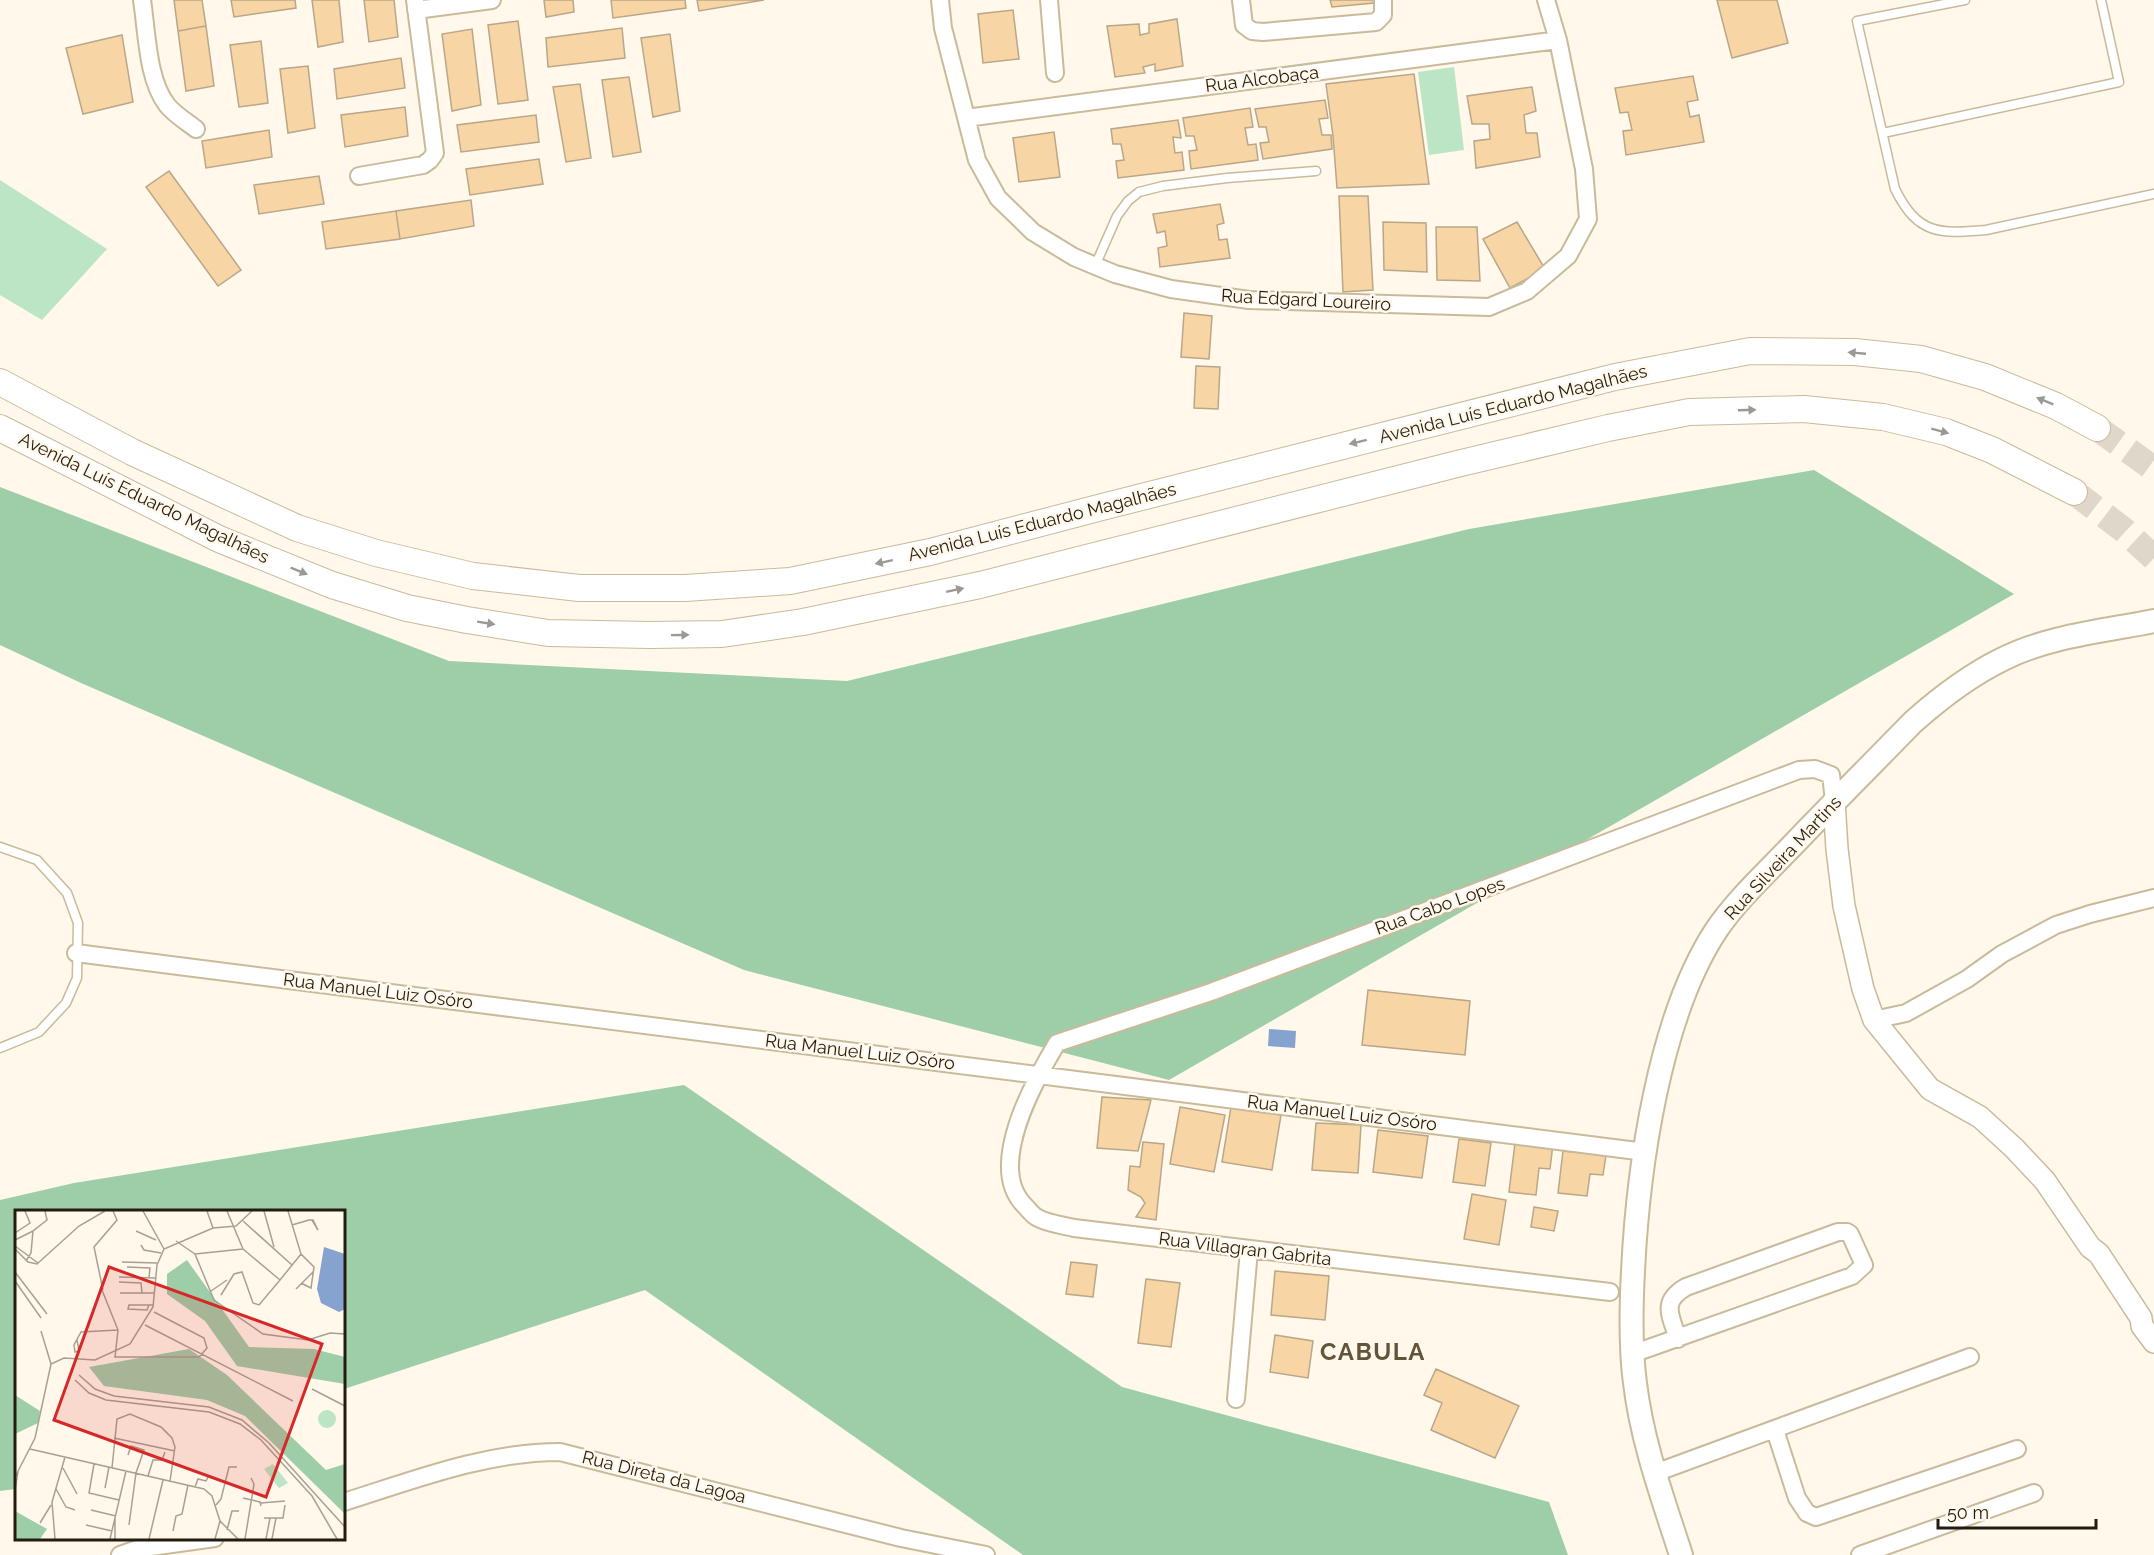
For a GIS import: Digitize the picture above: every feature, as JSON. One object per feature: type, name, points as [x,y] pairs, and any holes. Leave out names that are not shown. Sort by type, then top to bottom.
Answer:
[{"type":"main road","name":"Avenida Luís Eduardo Magalhães","points":[[0,382],[132,452],[297,528],[376,553],[473,576],[579,588],[685,588],[790,581],[825,574],[930,552],[1615,377],[1750,351],[1855,352],[1921,359],[1985,377],[2056,406],[2097,428]]},
{"type":"main road","name":"Avenida Luís Eduardo Magalhães","points":[[0,428],[219,539],[332,585],[406,608],[548,633],[650,636],[722,634],[803,622],[980,585],[1461,463],[1608,428],[1689,412],[1804,409],[1883,417],[1946,432],[1983,446],[2074,492]]},
{"type":"main road","name":"Rua Silveira Martins","points":[[1681,1555],[1643,1426],[1632,1354],[1634,1242],[1645,1152],[1662,1066],[1691,977],[1717,930],[1744,895],[1920,716],[1976,674],[1994,663],[2029,648],[2061,639],[2154,621]]},
{"type":"street","points":[[142,0],[154,78],[161,96],[168,107],[196,129]]},
{"type":"street","points":[[359,176],[423,165],[435,153],[416,5],[492,0]]},
{"type":"street","name":"Rua Edgard Loureiro","points":[[940,0],[943,28],[977,160],[998,198],[1033,232],[1074,257],[1115,274],[1171,290],[1249,300],[1489,307],[1527,291],[1568,256],[1588,219],[1584,170],[1558,40],[1546,0]]},
{"type":"street","points":[[1049,0],[1055,73]]},
{"type":"street","points":[[1241,0],[1244,25],[1252,31],[1263,32],[1376,22],[1383,15],[1383,0]]},
{"type":"street","name":"Rua Alcobaça","points":[[966,117],[1558,40]]},
{"type":"street","name":"Rua Cabo Lopes","points":[[1038,1075],[1057,1043],[1211,992],[1799,770],[1815,768],[1831,775],[1834,801]]},
{"type":"street","points":[[1834,801],[1844,906],[1863,989],[1874,1020],[1930,1089],[1980,1118],[2014,1148],[2045,1181],[2090,1247],[2092,1259],[2134,1322],[2148,1334]]},
{"type":"street","points":[[1874,1020],[1906,1013],[1967,979],[2002,954],[2056,926],[2090,914],[2154,898]]},
{"type":"street","name":"Rua Manuel Luiz Osóro","points":[[76,953],[1645,1152]]},
{"type":"street","name":"Rua Villagran Gabrita","points":[[1038,1075],[1024,1105],[1012,1145],[1010,1178],[1020,1201],[1037,1218],[1074,1228],[1610,1292]]},
{"type":"street","points":[[1632,1354],[1678,1339],[1855,1274],[1863,1265],[1850,1234],[1838,1232],[1677,1292],[1669,1306],[1678,1339]]},
{"type":"street","points":[[1236,1399],[1249,1250]]},
{"type":"street","points":[[1655,1473],[1970,1358]]},
{"type":"street","points":[[1775,1430],[1797,1498],[1807,1514],[1816,1517],[2017,1449]]},
{"type":"street","name":"Rua Direta da Lagoa","points":[[345,1502],[469,1463],[511,1454],[560,1452],[901,1538],[986,1555]]},
{"type":"street","points":[[1860,1555],[2034,1493]]},
{"type":"street","points":[[120,1555],[136,1549],[206,1540]]},
{"type":"lane","points":[[1965,0],[1857,21],[1895,189],[1905,208],[1916,221],[1934,229],[1959,232],[1986,230],[2154,194]]},
{"type":"lane","points":[[1883,133],[2118,82],[2101,0]]},
{"type":"lane","points":[[1095,266],[1117,216],[1128,201],[1139,192],[1163,186],[1227,178],[1316,171]]},
{"type":"lane","points":[[0,847],[37,860],[67,893],[78,923],[77,978],[66,1002],[39,1032],[0,1048]]},
{"type":"green space","points":[[1454,67],[1464,150],[1429,155],[1418,72]]},
{"type":"green space","points":[[0,180],[107,249],[42,320],[0,295]]},
{"type":"green space","points":[[1814,470],[2014,594],[1169,1080],[744,970],[81,683],[0,645],[0,487],[449,661],[847,681],[1469,529]]},
{"type":"green space","points":[[684,1085],[1122,1387],[1549,1502],[1568,1555],[1023,1555],[645,1290],[345,1389],[345,1210],[15,1210],[15,1489],[0,1491],[0,1200],[74,1183]]},
{"type":"water","points":[[1269,1029],[1296,1031],[1295,1048],[1268,1046]]},
{"type":"building","points":[[174,0],[202,0],[206,26],[178,31]]},
{"type":"building","points":[[231,0],[295,0],[296,8],[234,17]]},
{"type":"building","points":[[312,0],[339,0],[343,42],[318,47]]},
{"type":"building","points":[[364,0],[394,0],[398,37],[369,42]]},
{"type":"building","points":[[544,0],[573,0],[574,12],[546,17]]},
{"type":"building","points":[[611,0],[685,0],[686,8],[613,18]]},
{"type":"building","points":[[697,0],[764,0],[699,11]]},
{"type":"building","points":[[1330,0],[1373,0],[1374,3],[1332,7]]},
{"type":"building","points":[[1717,0],[1777,0],[1788,43],[1732,58]]},
{"type":"building","points":[[1013,10],[1019,59],[983,63],[978,14]]},
{"type":"building","points":[[1177,19],[1183,66],[1155,71],[1155,64],[1143,67],[1145,73],[1115,77],[1107,26],[1139,24],[1140,35],[1149,33],[1149,24]]},
{"type":"building","points":[[518,21],[528,100],[498,104],[488,25]]},
{"type":"building","points":[[206,26],[214,86],[186,91],[178,31]]},
{"type":"building","points":[[622,28],[625,58],[548,67],[546,38]]},
{"type":"building","points":[[472,29],[481,105],[452,111],[442,34]]},
{"type":"building","points":[[670,34],[680,111],[653,117],[641,38]]},
{"type":"building","points":[[122,35],[133,102],[83,114],[66,48]]},
{"type":"building","points":[[261,41],[268,103],[239,107],[230,45]]},
{"type":"building","points":[[401,58],[405,88],[337,99],[334,69]]},
{"type":"building","points":[[308,66],[315,128],[288,133],[280,69]]},
{"type":"building","points":[[1414,74],[1429,184],[1337,188],[1326,84]]},
{"type":"building","points":[[1693,76],[1698,100],[1687,102],[1690,117],[1699,115],[1704,142],[1626,155],[1623,131],[1632,130],[1628,112],[1620,113],[1615,88]]},
{"type":"building","points":[[629,77],[641,152],[613,157],[602,80]]},
{"type":"building","points":[[580,84],[591,158],[566,162],[553,87]]},
{"type":"building","points":[[1532,87],[1536,111],[1524,115],[1526,133],[1537,133],[1540,157],[1476,168],[1474,141],[1490,139],[1489,124],[1472,124],[1467,96]]},
{"type":"building","points":[[1325,100],[1328,118],[1319,119],[1322,135],[1331,135],[1332,149],[1263,159],[1260,143],[1269,142],[1266,127],[1259,127],[1255,109]]},
{"type":"building","points":[[405,107],[408,136],[345,147],[341,115]]},
{"type":"building","points":[[1250,108],[1253,127],[1245,128],[1248,145],[1256,144],[1258,160],[1191,169],[1189,151],[1197,150],[1194,136],[1186,136],[1183,118]]},
{"type":"building","points":[[536,115],[539,142],[461,152],[457,125]]},
{"type":"building","points":[[1178,120],[1181,138],[1173,137],[1175,153],[1182,152],[1184,170],[1118,178],[1116,161],[1124,160],[1121,144],[1113,144],[1111,129]]},
{"type":"building","points":[[269,130],[272,157],[206,168],[202,141]]},
{"type":"building","points":[[1054,132],[1060,177],[1019,182],[1013,138]]},
{"type":"building","points":[[539,159],[543,184],[470,195],[466,169]]},
{"type":"building","points":[[169,171],[241,270],[218,286],[146,187]]},
{"type":"building","points":[[319,176],[324,204],[259,214],[254,185]]},
{"type":"building","points":[[1339,196],[1368,196],[1373,290],[1343,292]]},
{"type":"building","points":[[471,200],[474,226],[400,239],[396,211]]},
{"type":"building","points":[[1220,204],[1224,223],[1217,225],[1219,240],[1227,239],[1230,258],[1160,267],[1158,248],[1167,246],[1165,231],[1157,233],[1153,214]]},
{"type":"building","points":[[396,211],[400,239],[326,249],[322,222]]},
{"type":"building","points":[[1383,222],[1426,223],[1427,272],[1384,270]]},
{"type":"building","points":[[1517,222],[1545,269],[1510,288],[1483,239]]},
{"type":"building","points":[[1436,227],[1477,227],[1480,281],[1437,280]]},
{"type":"building","points":[[1184,313],[1212,316],[1209,359],[1181,357]]},
{"type":"building","points":[[1196,366],[1220,367],[1218,409],[1194,408]]},
{"type":"building","points":[[1368,990],[1470,1001],[1465,1055],[1362,1045]]},
{"type":"building","points":[[1102,1097],[1151,1100],[1138,1151],[1097,1148]]},
{"type":"building","points":[[1180,1107],[1225,1115],[1214,1172],[1170,1164]]},
{"type":"building","points":[[1231,1107],[1281,1115],[1272,1170],[1222,1162]]},
{"type":"building","points":[[1316,1123],[1361,1125],[1358,1173],[1312,1170]]},
{"type":"building","points":[[1378,1130],[1428,1136],[1422,1178],[1373,1172]]},
{"type":"building","points":[[1459,1139],[1491,1143],[1485,1186],[1453,1182]]},
{"type":"building","points":[[1143,1142],[1164,1144],[1156,1220],[1136,1217],[1145,1203],[1141,1197],[1128,1190],[1130,1166],[1140,1167]]},
{"type":"building","points":[[1515,1143],[1553,1144],[1550,1169],[1539,1168],[1536,1195],[1509,1192]]},
{"type":"building","points":[[1563,1151],[1606,1155],[1603,1175],[1590,1174],[1587,1196],[1558,1193]]},
{"type":"building","points":[[1472,1194],[1506,1200],[1499,1245],[1464,1239]]},
{"type":"building","points":[[1534,1207],[1558,1211],[1554,1231],[1531,1227]]},
{"type":"building","points":[[1071,1262],[1097,1265],[1093,1297],[1066,1294]]},
{"type":"building","points":[[1275,1271],[1329,1276],[1325,1320],[1271,1315]]},
{"type":"building","points":[[1146,1279],[1180,1283],[1171,1347],[1138,1343]]},
{"type":"building","points":[[1275,1335],[1313,1341],[1308,1378],[1270,1372]]},
{"type":"building","points":[[1436,1369],[1519,1406],[1495,1458],[1431,1430],[1442,1403],[1424,1395]]},
{"type":"tunnel","points":[[2097,428],[2154,469]]},
{"type":"tunnel","points":[[2074,492],[2125,531],[2154,558]]},
{"type":"district","name":"CABULA","points":[[1373,1352]]}]
